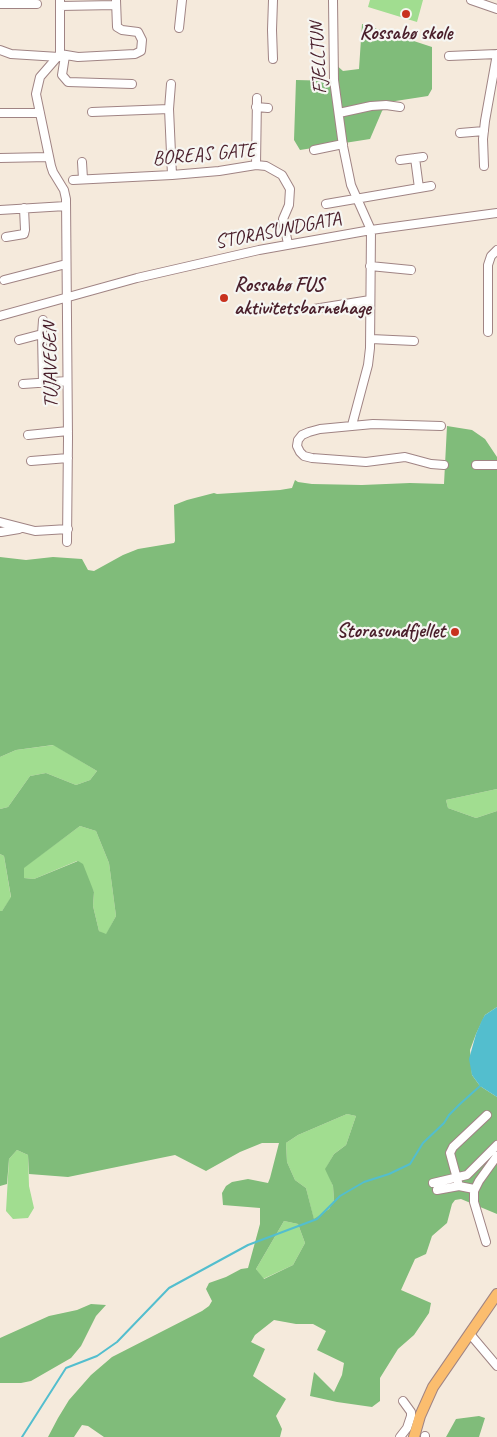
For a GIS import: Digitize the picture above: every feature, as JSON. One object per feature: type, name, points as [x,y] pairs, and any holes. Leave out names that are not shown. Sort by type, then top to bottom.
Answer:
[{"type":"main road","points":[[409,1437],[420,1434],[433,1387],[497,1294]]},
{"type":"street","points":[[179,28],[182,0]]},
{"type":"street","points":[[273,0],[273,60]]},
{"type":"street","name":"FJELLTUN","points":[[333,0],[334,80],[343,144],[349,177],[371,230]]},
{"type":"street","points":[[471,0],[497,9]]},
{"type":"street","points":[[0,50],[11,54],[61,56],[135,54],[141,51],[142,40],[138,32],[122,30],[117,27],[116,2],[60,3],[61,56],[62,75],[68,82],[132,84]]},
{"type":"street","points":[[0,4],[37,4]]},
{"type":"street","name":"TUJAVEGEN","points":[[61,56],[43,73],[37,85],[36,94],[53,172],[65,194],[66,206],[67,542]]},
{"type":"street","points":[[449,56],[497,57],[484,131],[484,166]]},
{"type":"street","points":[[171,84],[169,109],[172,175]]},
{"type":"street","points":[[256,165],[257,98]]},
{"type":"street","name":"FJELLTUN","points":[[339,114],[372,106],[400,107]]},
{"type":"street","points":[[256,107],[268,108]]},
{"type":"street","points":[[92,112],[169,109]]},
{"type":"street","points":[[0,113],[40,113]]},
{"type":"street","points":[[460,133],[484,131]]},
{"type":"street","points":[[314,150],[343,144]]},
{"type":"street","points":[[0,158],[49,157]]},
{"type":"street","points":[[400,160],[419,157],[419,188]]},
{"type":"street","points":[[82,162],[82,179]]},
{"type":"street","name":"BOREAS GATE","points":[[72,180],[172,175],[219,171],[256,165],[266,166],[282,175],[290,189],[290,198],[283,219],[288,244]]},
{"type":"street","points":[[326,204],[431,186]]},
{"type":"street","points":[[0,210],[66,206]]},
{"type":"street","points":[[6,237],[24,234],[24,208]]},
{"type":"street","name":"STORASUNDGATA","points":[[0,316],[192,264],[288,244],[371,230],[497,213]]},
{"type":"street","points":[[352,425],[368,365],[371,338],[371,230]]},
{"type":"street","points":[[488,332],[488,271],[491,256],[497,250]]},
{"type":"street","points":[[4,280],[66,264]]},
{"type":"street","points":[[370,266],[411,270]]},
{"type":"street","points":[[314,309],[370,300]]},
{"type":"street","points":[[43,320],[43,383]]},
{"type":"street","points":[[19,340],[42,334]]},
{"type":"street","points":[[371,338],[414,341]]},
{"type":"street","points":[[23,384],[67,381]]},
{"type":"street","points":[[440,426],[352,425],[309,432],[302,435],[298,440],[297,446],[304,456],[312,458],[366,462],[405,457],[431,464],[444,465]]},
{"type":"street","name":"TUJAVEGEN","points":[[28,435],[68,432]]},
{"type":"street","points":[[31,461],[68,458]]},
{"type":"street","points":[[476,465],[497,465]]},
{"type":"street","points":[[0,522],[20,528],[43,531],[68,529]]},
{"type":"street","points":[[1,532],[20,528]]},
{"type":"street","points":[[474,1189],[458,1182],[450,1156],[452,1150],[487,1115]]},
{"type":"street","points":[[435,1186],[458,1182],[470,1173],[497,1145]]},
{"type":"street","points":[[486,1242],[474,1202],[474,1189],[497,1156]]},
{"type":"street","points":[[470,1334],[497,1366]]},
{"type":"street","points":[[400,1437],[407,1428],[411,1416],[411,1412],[404,1401]]},
{"type":"green space","name":"Rossabø skole","points":[[370,0],[423,0],[417,22],[368,7]]},
{"type":"green space","points":[[362,24],[432,47],[432,89],[428,96],[389,102],[382,111],[370,139],[300,150],[294,140],[296,80],[335,81],[334,63],[343,71],[359,69]]},
{"type":"green space","points":[[447,426],[472,430],[485,439],[497,457],[497,789],[446,800],[448,808],[476,818],[497,811],[497,1007],[485,1015],[470,1050],[472,1075],[480,1086],[497,1097],[497,1214],[461,1199],[455,1200],[452,1204],[447,1223],[432,1236],[426,1254],[415,1259],[401,1290],[431,1303],[429,1313],[414,1335],[398,1349],[380,1378],[380,1401],[372,1407],[310,1396],[314,1372],[334,1392],[342,1375],[344,1363],[317,1350],[326,1331],[313,1324],[296,1324],[274,1320],[255,1335],[251,1342],[265,1349],[253,1376],[286,1399],[276,1416],[282,1429],[280,1437],[104,1437],[88,1426],[82,1425],[74,1437],[48,1437],[69,1400],[91,1375],[112,1357],[202,1311],[212,1301],[206,1289],[209,1283],[241,1269],[248,1268],[260,1224],[260,1208],[223,1205],[222,1193],[226,1186],[232,1182],[248,1179],[268,1183],[279,1143],[262,1143],[240,1152],[206,1171],[175,1155],[68,1177],[29,1174],[28,1155],[17,1150],[9,1159],[7,1184],[0,1186],[0,911],[2,911],[11,897],[4,856],[0,854],[0,809],[8,807],[30,776],[46,773],[76,785],[90,780],[97,771],[53,745],[16,750],[0,757],[0,557],[26,560],[53,557],[82,559],[88,570],[94,571],[138,549],[174,543],[174,505],[214,493],[280,490],[292,488],[295,480],[312,484],[444,484]],"holes":[[[80,826],[96,831],[109,863],[116,916],[106,934],[99,931],[93,906],[94,892],[83,864],[78,861],[34,879],[24,878],[24,868]],[[347,1114],[356,1116],[346,1145],[334,1154],[325,1169],[333,1186],[334,1200],[329,1209],[314,1219],[306,1188],[295,1180],[287,1162],[286,1143],[298,1135]],[[284,1221],[298,1224],[305,1243],[293,1265],[264,1279],[256,1269]]]},
{"type":"green space","points":[[54,745],[97,771],[90,780],[76,785],[46,773],[30,776],[8,807],[0,809],[0,757],[16,750]]},
{"type":"green space","points":[[497,789],[497,811],[476,818],[448,808],[446,800]]},
{"type":"green space","points":[[80,826],[96,831],[109,863],[116,916],[106,935],[99,931],[93,906],[94,892],[77,861],[34,879],[24,878],[23,868]]},
{"type":"green space","points":[[0,854],[4,856],[11,898],[2,911],[0,911]]},
{"type":"green space","points":[[347,1114],[356,1116],[346,1145],[334,1154],[326,1168],[333,1186],[334,1200],[329,1209],[314,1220],[306,1188],[295,1180],[287,1162],[286,1143],[298,1135]]},
{"type":"green space","points":[[17,1150],[28,1155],[29,1186],[34,1208],[28,1218],[13,1219],[6,1211],[9,1159]]},
{"type":"green space","points":[[284,1221],[298,1224],[305,1243],[293,1265],[263,1279],[256,1269]]},
{"type":"green space","points":[[91,1304],[106,1305],[96,1316],[81,1346],[71,1358],[31,1381],[0,1383],[0,1338],[49,1316],[77,1310]]},
{"type":"green space","points":[[479,1416],[485,1418],[479,1437],[446,1437],[456,1419]]},
{"type":"water","points":[[497,1007],[497,1097],[480,1086],[472,1075],[469,1059],[482,1020],[485,1015]]},
{"type":"waterway","points":[[22,1437],[66,1368],[97,1356],[117,1342],[169,1288],[248,1245],[317,1219],[340,1196],[364,1182],[389,1174],[410,1164],[423,1143],[480,1086]]},
{"type":"place","name":"Rossabø skole","points":[[406,14]]},
{"type":"place","name":"Rossabø FUS aktivitetsbarnehage","points":[[224,298]]},
{"type":"place","name":"Storasundfjellet","points":[[455,632]]}]
